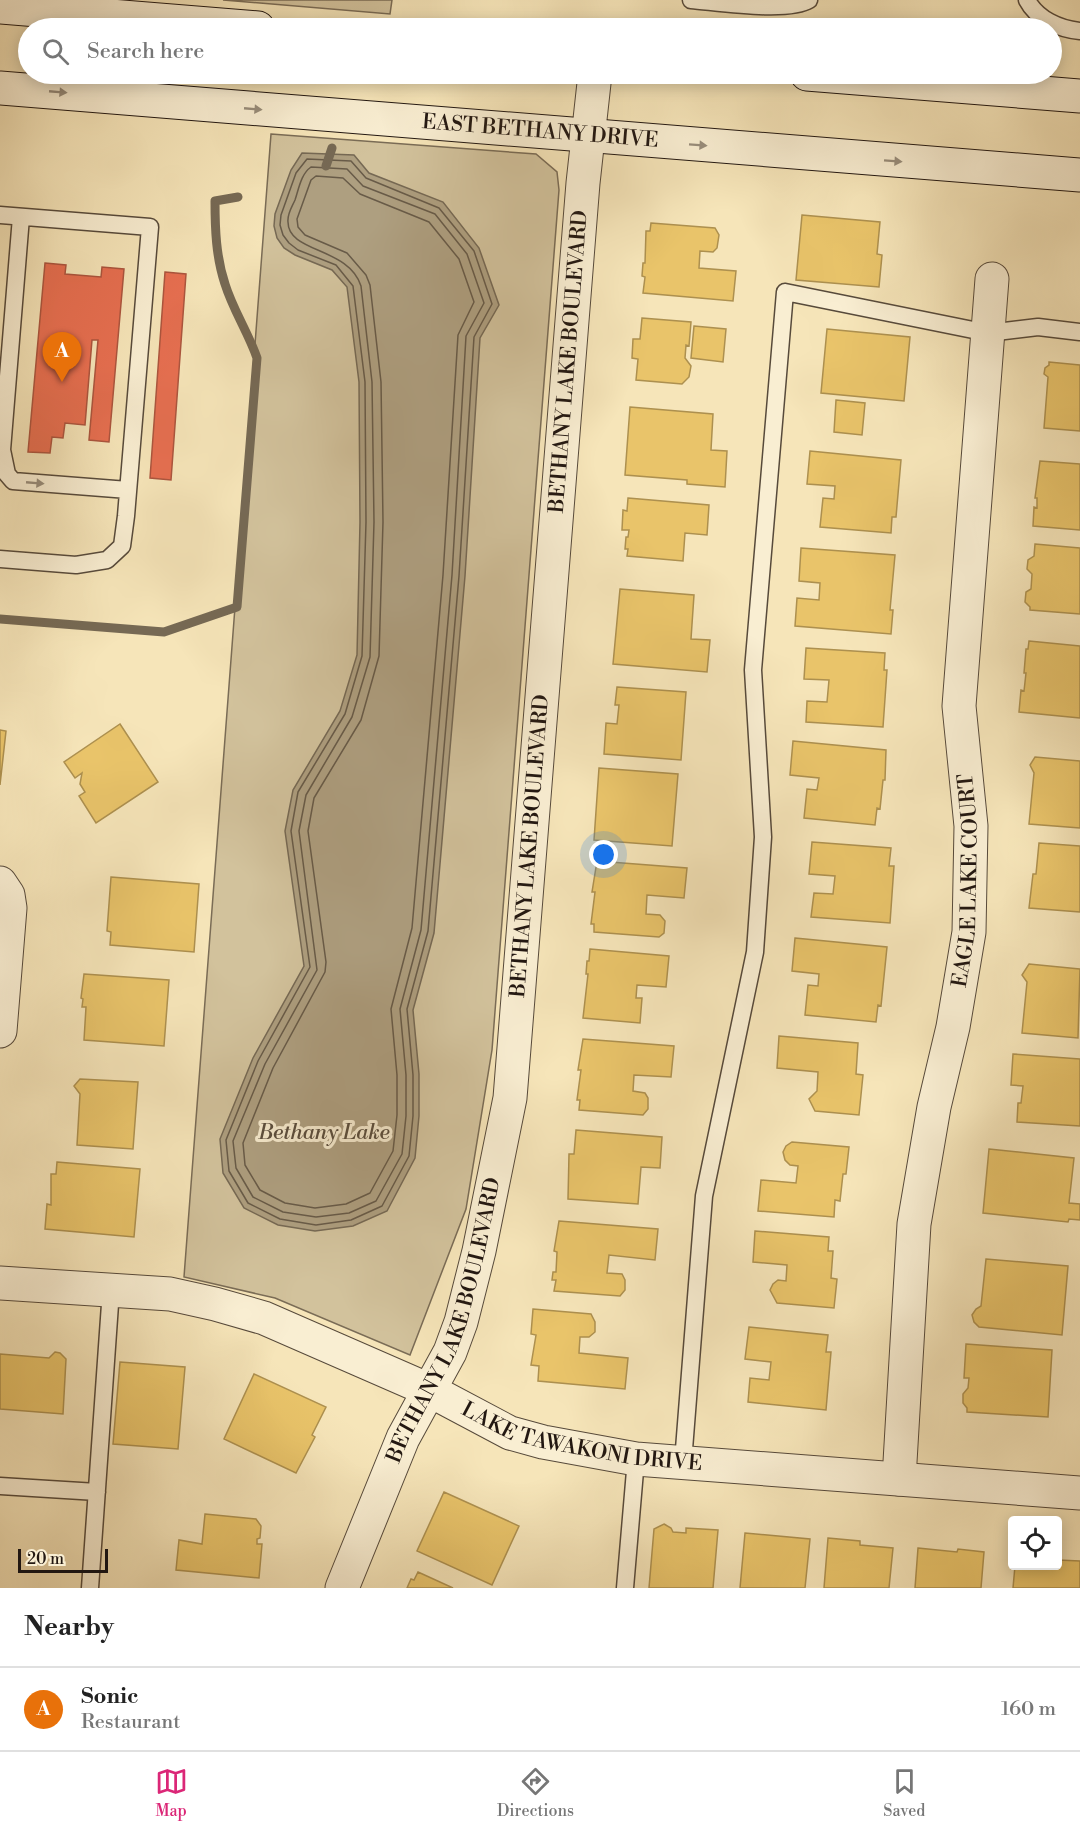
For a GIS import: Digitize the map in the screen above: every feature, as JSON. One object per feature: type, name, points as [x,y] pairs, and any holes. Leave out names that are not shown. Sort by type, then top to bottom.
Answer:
[{"type":"street","points":[[0,8],[129,18]]},
{"type":"street","name":"BETHANY LAKE BOULEVARD","points":[[342,1588],[403,1438],[450,1352],[461,1322],[479,1251],[510,1098],[587,137],[594,84]]},
{"type":"street","points":[[931,84],[1080,96]]},
{"type":"street","name":"EAST BETHANY DRIVE","points":[[0,88],[1080,175]]},
{"type":"street","name":"EAGLE LAKE COURT","points":[[899,1479],[914,1224],[934,1107],[953,1027],[969,932],[970,826],[959,706],[992,279]]},
{"type":"street","points":[[0,883],[8,895],[10,908],[0,1031]]},
{"type":"street","name":"LAKE TAWAKONI DRIVE","points":[[0,1282],[170,1294],[264,1318],[429,1390],[510,1433],[543,1442],[636,1459],[1080,1493]]},
{"type":"lane","points":[[691,0],[781,6],[803,4],[809,0]]},
{"type":"lane","points":[[1027,0],[1033,10],[1045,18]]},
{"type":"lane","points":[[1062,28],[1080,31]]},
{"type":"lane","points":[[0,215],[150,227],[122,546],[107,560],[76,565],[0,559]]},
{"type":"lane","points":[[21,217],[2,450],[7,474],[13,481],[128,490]]},
{"type":"lane","points":[[683,1462],[704,1196],[755,952],[763,837],[753,670],[784,292],[988,333],[1038,327],[1080,332]]},
{"type":"lane","points":[[90,1588],[111,1290]]},
{"type":"lane","points":[[625,1588],[636,1459]]},
{"type":"lane","points":[[0,1486],[97,1492]]},
{"type":"shaded area","points":[[223,0],[392,0],[390,14]]},
{"type":"shaded area","points":[[271,134],[536,154],[557,172],[559,190],[492,1050],[466,1209],[410,1355],[275,1298],[184,1277]]},
{"type":"water","name":"Bethany Lake","points":[[302,153],[354,155],[369,173],[443,202],[479,248],[499,305],[480,338],[465,576],[434,933],[413,1010],[419,1074],[419,1116],[415,1158],[387,1211],[353,1226],[315,1231],[278,1225],[244,1208],[223,1173],[220,1139],[253,1058],[304,966],[285,831],[293,790],[340,711],[357,655],[360,522],[359,382],[347,287],[332,270],[284,248],[277,238],[274,226],[275,214],[291,170]]},
{"type":"building: Homes","points":[[802,215],[880,222],[877,254],[882,255],[879,287],[796,280]]},
{"type":"building: Homes","points":[[651,223],[715,228],[719,235],[717,248],[713,252],[700,251],[699,268],[736,271],[733,301],[643,293],[645,277],[642,276],[643,263],[645,263],[646,231],[650,231]]},
{"type":"building: Homes","points":[[642,318],[691,322],[689,346],[686,345],[685,358],[691,366],[689,377],[682,384],[636,380],[638,359],[632,358],[633,339],[640,339]]},
{"type":"building: Homes","points":[[694,326],[726,329],[723,362],[691,358]]},
{"type":"building: Homes","points":[[827,329],[910,337],[904,401],[821,393]]},
{"type":"building: Homes","points":[[1049,362],[1080,365],[1080,431],[1044,428],[1048,377],[1044,374]]},
{"type":"building: Homes","points":[[836,400],[865,403],[862,435],[834,432]]},
{"type":"building: Homes","points":[[630,407],[713,414],[711,450],[727,451],[725,487],[687,484],[687,480],[625,475]]},
{"type":"building: Homes","points":[[810,451],[901,460],[896,517],[892,517],[891,533],[820,527],[823,498],[834,499],[835,486],[807,484]]},
{"type":"building: Homes","points":[[1040,461],[1080,464],[1080,530],[1033,526],[1034,507],[1037,508],[1037,498],[1035,498]]},
{"type":"building: Homes","points":[[628,498],[709,505],[707,535],[685,533],[683,561],[627,556],[628,549],[625,549],[629,530],[622,530],[623,510],[627,511]]},
{"type":"building: Homes","points":[[1035,544],[1080,548],[1080,614],[1030,610],[1025,602],[1026,592],[1031,589],[1032,574],[1027,569],[1028,560],[1034,556]]},
{"type":"building: Homes","points":[[801,548],[895,555],[890,610],[893,610],[891,634],[795,626],[797,598],[819,600],[820,583],[799,581]]},
{"type":"building: Homes","points":[[620,589],[694,595],[691,639],[710,640],[707,672],[613,664]]},
{"type":"building: Homes","points":[[1029,641],[1080,646],[1080,718],[1019,712],[1021,690],[1024,691],[1026,649],[1028,649]]},
{"type":"building: Homes","points":[[806,648],[885,653],[884,670],[887,670],[883,727],[806,722],[807,701],[827,702],[829,680],[804,679]]},
{"type":"building: Homes","points":[[617,687],[686,692],[681,760],[604,754],[606,723],[617,724],[619,705],[615,705]]},
{"type":"building: Homes","points":[[120,724],[158,782],[96,823],[79,796],[85,792],[80,784],[82,773],[75,778],[64,762]]},
{"type":"building: Homes","points":[[0,730],[6,731],[0,785]]},
{"type":"building: Homes","points":[[793,741],[886,750],[885,780],[883,780],[880,809],[877,808],[875,825],[804,818],[807,789],[817,790],[819,778],[790,775]]},
{"type":"building: Homes","points":[[1035,757],[1080,761],[1080,828],[1029,824],[1034,773],[1030,765]]},
{"type":"building: Homes","points":[[599,768],[678,774],[672,846],[594,840]]},
{"type":"building: Homes","points":[[812,842],[891,848],[889,866],[894,866],[890,923],[811,917],[814,893],[833,894],[835,876],[809,874]]},
{"type":"building: Homes","points":[[1039,843],[1080,846],[1080,912],[1029,908]]},
{"type":"building: Homes","points":[[597,861],[687,868],[684,898],[647,895],[646,914],[660,915],[665,921],[664,933],[659,937],[594,932],[594,924],[591,924],[595,892],[592,892]]},
{"type":"building: Homes","points":[[111,877],[199,884],[194,952],[110,945],[111,932],[107,931]]},
{"type":"building: Homes","points":[[795,938],[887,947],[881,1006],[878,1005],[876,1022],[805,1015],[808,985],[818,986],[819,974],[792,971]]},
{"type":"building: Homes","points":[[590,949],[669,956],[666,987],[637,985],[636,998],[642,998],[640,1023],[583,1018]]},
{"type":"building: Homes","points":[[1029,964],[1080,969],[1078,1038],[1022,1033],[1027,982],[1022,975]]},
{"type":"building: Homes","points":[[84,974],[169,980],[164,1046],[84,1040],[86,1007],[82,1007],[83,999],[81,998]]},
{"type":"building: Homes","points":[[779,1036],[858,1043],[856,1074],[863,1075],[859,1115],[815,1111],[809,1099],[817,1091],[818,1072],[777,1068]]},
{"type":"building: Homes","points":[[583,1039],[674,1046],[671,1077],[634,1075],[633,1091],[645,1093],[648,1098],[648,1109],[643,1115],[579,1110],[580,1100],[577,1100],[581,1070],[578,1070]]},
{"type":"building: Homes","points":[[1013,1054],[1080,1059],[1080,1126],[1017,1122],[1018,1103],[1021,1103],[1023,1086],[1011,1085]]},
{"type":"building: Homes","points":[[80,1079],[138,1082],[133,1149],[77,1145],[80,1094],[74,1086]]},
{"type":"building: Homes","points":[[576,1130],[662,1137],[660,1168],[641,1167],[638,1204],[568,1199],[569,1154],[574,1154]]},
{"type":"building: Homes","points":[[792,1142],[849,1147],[846,1174],[843,1174],[840,1201],[835,1200],[834,1217],[758,1211],[761,1180],[796,1183],[798,1166],[790,1165],[785,1160],[783,1152]]},
{"type":"building: Homes","points":[[989,1149],[1074,1158],[1069,1203],[1080,1204],[1080,1220],[1069,1219],[1068,1222],[983,1213]]},
{"type":"building: Homes","points":[[57,1162],[140,1169],[134,1237],[45,1229],[47,1204],[51,1205],[51,1174],[56,1174]]},
{"type":"building: Homes","points":[[559,1221],[658,1229],[655,1260],[609,1255],[607,1273],[622,1274],[625,1280],[625,1290],[620,1296],[554,1291],[556,1280],[552,1280],[553,1272],[556,1272],[557,1252],[554,1251]]},
{"type":"building: Homes","points":[[755,1231],[829,1237],[828,1251],[833,1251],[831,1278],[837,1279],[834,1308],[777,1303],[770,1290],[778,1280],[786,1281],[787,1265],[753,1262]]},
{"type":"building: Homes","points":[[986,1259],[1068,1266],[1062,1335],[979,1327],[974,1322],[972,1315],[981,1306]]},
{"type":"building: Homes","points":[[533,1309],[591,1314],[595,1322],[595,1332],[589,1337],[580,1337],[579,1353],[628,1358],[625,1389],[538,1381],[539,1366],[531,1365],[536,1335],[531,1334]]},
{"type":"building: Homes","points":[[749,1327],[828,1335],[826,1352],[831,1352],[826,1410],[748,1402],[750,1378],[769,1380],[771,1362],[745,1359]]},
{"type":"building: Homes","points":[[966,1344],[1052,1350],[1048,1417],[967,1412],[963,1403],[963,1394],[968,1388],[969,1378],[964,1378]]},
{"type":"building: Homes","points":[[55,1352],[60,1353],[66,1359],[63,1414],[0,1409],[0,1354],[49,1358]]},
{"type":"building: Homes","points":[[120,1362],[185,1367],[178,1449],[113,1444]]},
{"type":"building: Homes","points":[[254,1374],[326,1407],[312,1435],[315,1437],[296,1473],[224,1439]]},
{"type":"building: Homes","points":[[444,1492],[519,1526],[492,1585],[417,1551]]},
{"type":"building: Homes","points":[[205,1514],[256,1519],[261,1526],[257,1544],[262,1544],[259,1578],[176,1570],[179,1540],[202,1544]]},
{"type":"building: Homes","points":[[664,1524],[673,1532],[686,1533],[686,1528],[718,1530],[713,1588],[649,1588],[654,1529]]},
{"type":"building: Homes","points":[[745,1533],[810,1539],[805,1588],[740,1588]]},
{"type":"building: Homes","points":[[828,1538],[860,1541],[860,1545],[893,1548],[889,1588],[824,1588]]},
{"type":"building: Homes","points":[[918,1548],[984,1552],[981,1588],[915,1588]]},
{"type":"building: Homes","points":[[1062,1560],[1080,1561],[1080,1588],[1013,1588],[1015,1570],[1062,1570]]},
{"type":"building: Homes","points":[[418,1572],[453,1588],[407,1588],[411,1579],[414,1580]]},
{"type":"building: Shops","points":[[45,263],[66,265],[65,274],[101,277],[102,267],[124,269],[109,442],[89,440],[98,340],[92,340],[85,425],[65,423],[63,438],[52,437],[50,453],[28,452]]},
{"type":"building: Shops","points":[[165,272],[186,274],[171,480],[150,478]]},
{"type":"waterway","points":[[326,166],[332,148]]},
{"type":"waterway","points":[[0,619],[164,632],[237,607],[257,358],[228,294],[222,274],[217,243],[215,201],[238,197]]},
{"type":"place","name":"Sonic","points":[[62,382]]}]
